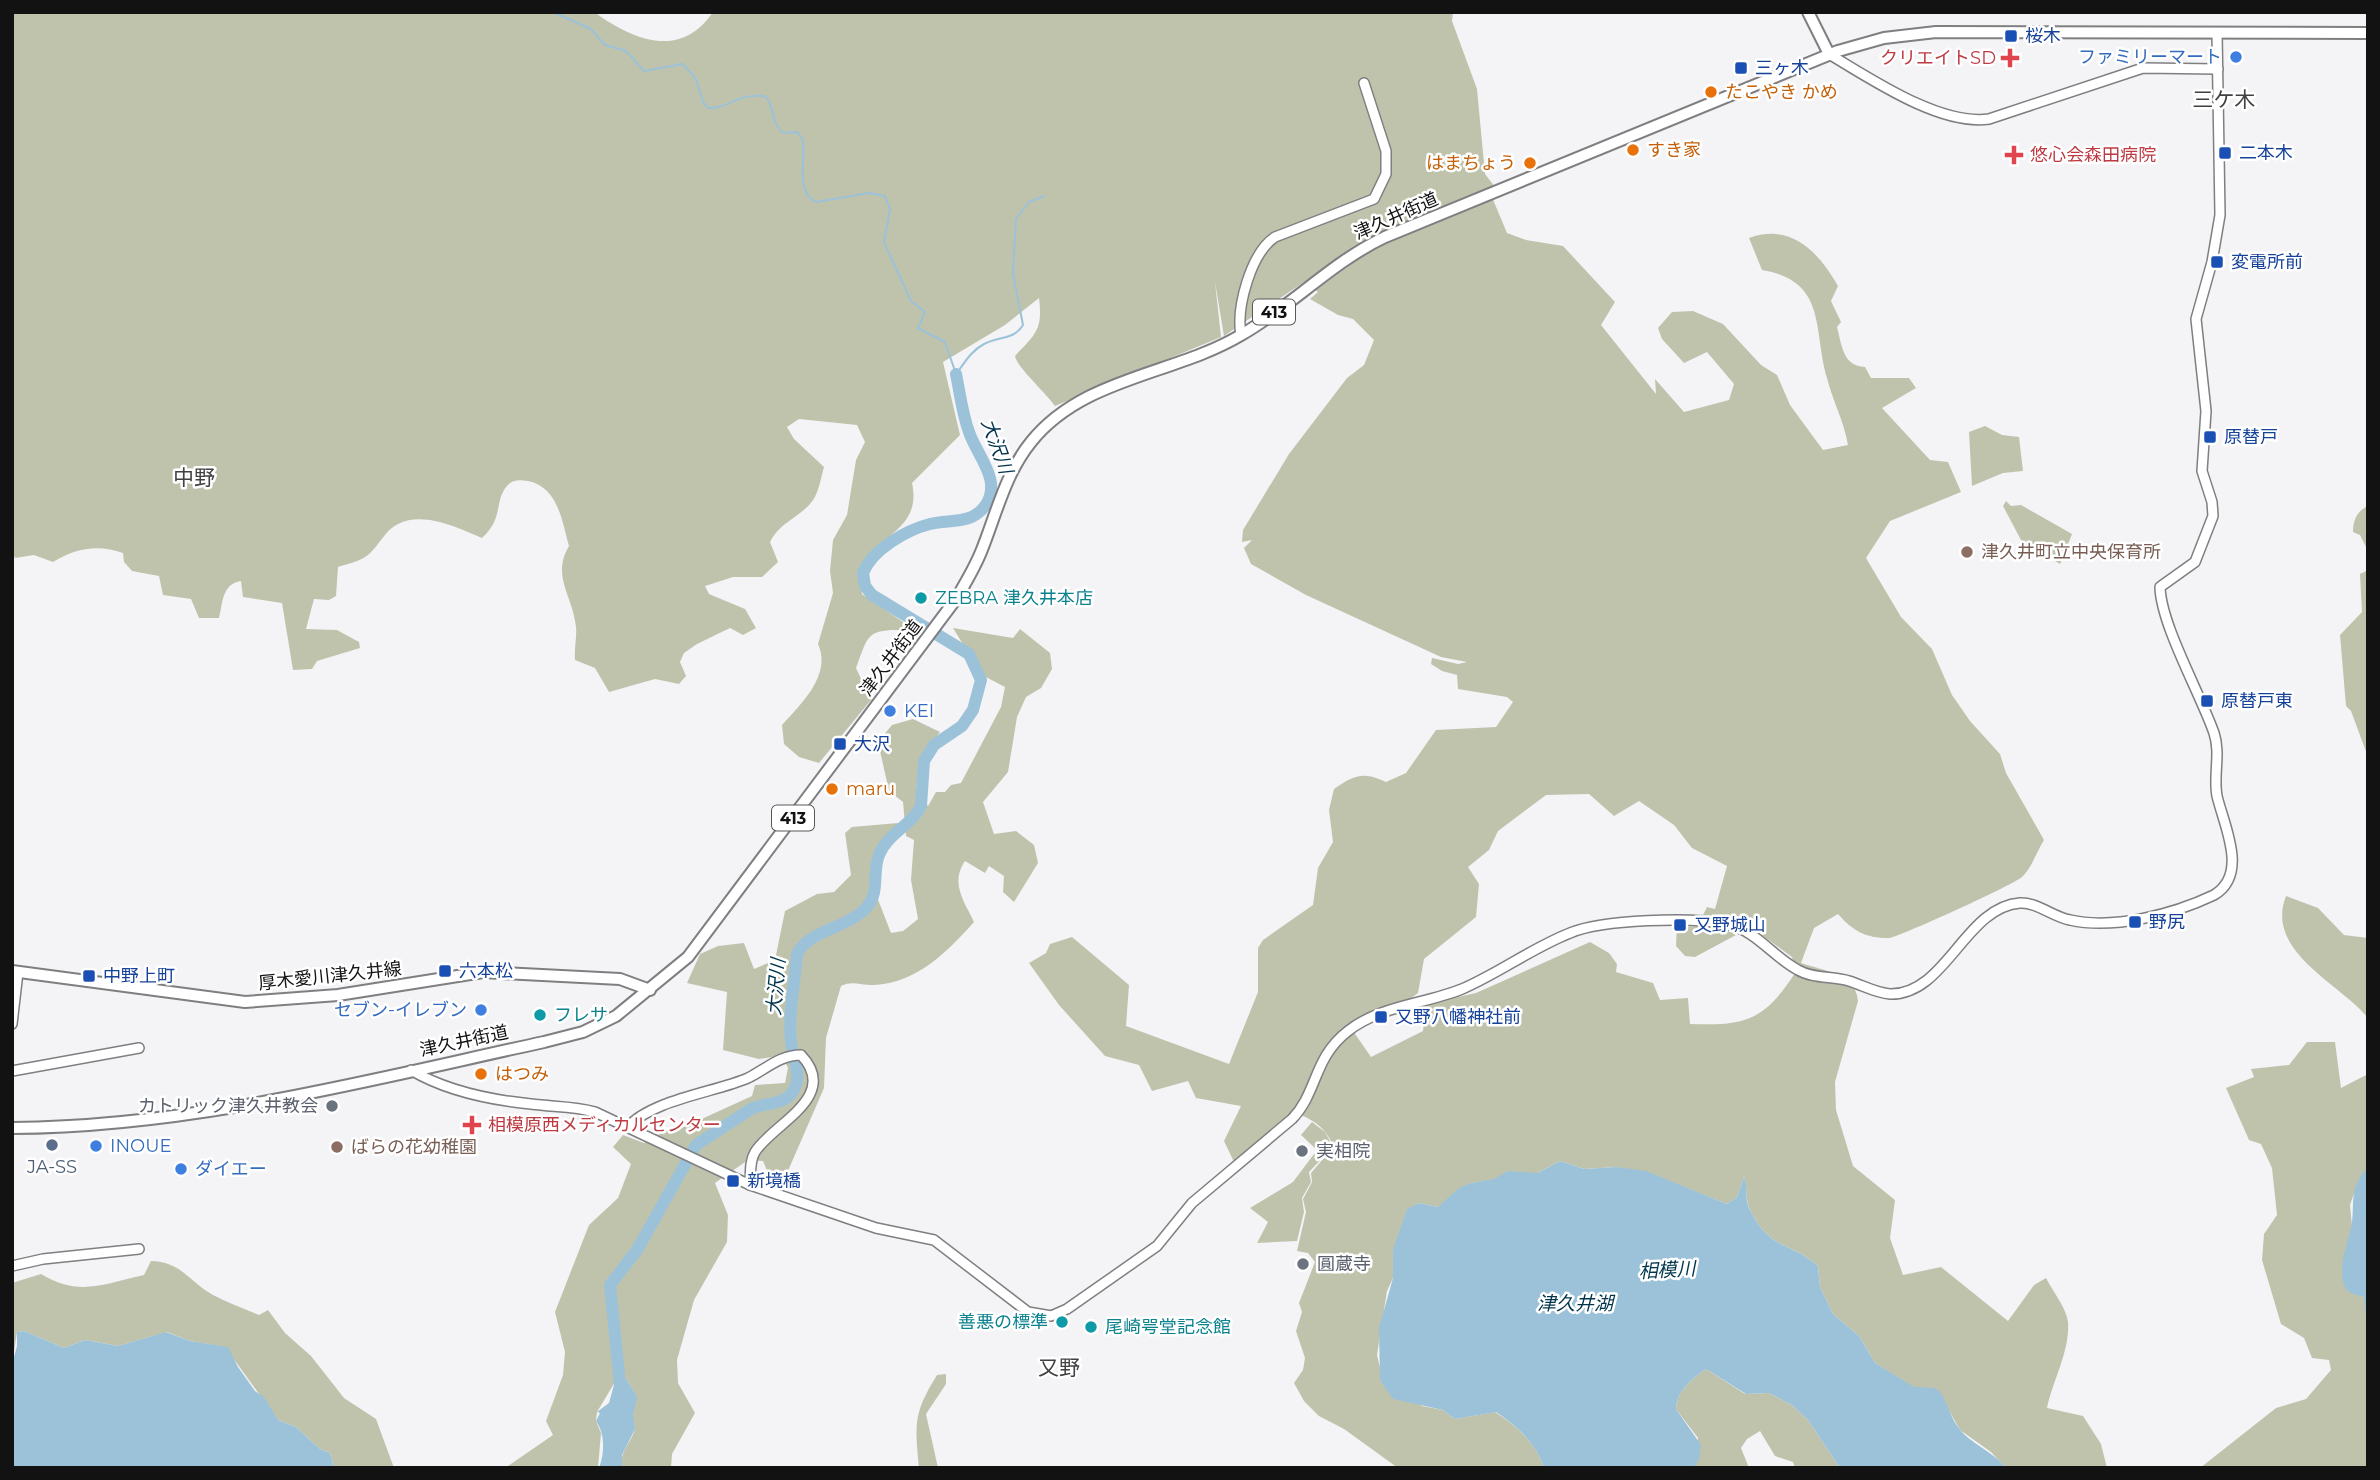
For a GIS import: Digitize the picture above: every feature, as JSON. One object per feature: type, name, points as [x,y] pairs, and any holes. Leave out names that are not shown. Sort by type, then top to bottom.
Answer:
[{"type":"main road","points":[[1808,12],[1829,54]]},
{"type":"main road","name":"津久井街道","points":[[12,1128],[104,1125],[166,1118],[575,1035],[616,1016],[650,990],[693,950],[956,599],[980,554],[1014,468],[1041,431],[1065,410],[1093,395],[1241,335],[1349,256],[1375,242],[1829,54],[1884,38],[1936,32],[2368,33]]},
{"type":"main road","name":"厚木愛川津久井線","points":[[15,971],[245,1002],[351,993],[483,972],[620,979],[650,990]]},
{"type":"street","points":[[411,1070],[450,1087],[518,1103],[576,1107],[628,1127],[748,1184],[876,1228],[934,1240],[1022,1308],[1051,1316],[1067,1309],[1157,1246],[1192,1203],[1292,1119],[1303,1105],[1325,1054],[1347,1032],[1370,1018],[1460,990],[1568,933],[1599,925],[1726,923],[1749,933],[1798,971],[1849,981],[1889,994],[1911,988],[1923,981],[1944,963],[1983,919],[2006,905],[2025,902],[2072,921],[2109,921],[2160,916],[2222,890],[2231,872],[2232,855],[2215,783],[2217,743],[2166,617],[2160,587],[2195,562],[2213,516],[2212,502],[2202,471],[2206,411],[2196,319],[2212,262],[2220,215],[2217,33]]},
{"type":"street","points":[[1829,54],[1918,103],[1969,121],[1989,118],[2143,68],[2218,69]]},
{"type":"street","points":[[1241,335],[1242,308],[1255,259],[1264,244],[1275,237],[1374,199],[1386,174],[1386,151],[1364,83]]},
{"type":"street","points":[[12,1024],[15,971]]},
{"type":"street","points":[[12,1071],[139,1048]]},
{"type":"street","points":[[628,1127],[638,1119],[689,1095],[748,1077],[787,1055],[801,1055],[811,1069],[812,1080],[805,1104],[754,1153],[748,1184]]},
{"type":"street","points":[[12,1266],[43,1259],[139,1249]]},
{"type":"green space","points":[[12,12],[594,12],[640,37],[671,41],[700,27],[713,12],[1453,12],[1452,21],[1477,89],[1485,174],[1495,187],[1489,190],[1507,233],[1526,240],[1563,246],[1615,302],[1601,325],[1656,394],[1655,379],[1684,412],[1729,400],[1734,384],[1707,352],[1684,363],[1662,339],[1658,328],[1672,312],[1693,311],[1723,324],[1761,365],[1777,375],[1790,405],[1823,450],[1848,445],[1827,378],[1814,309],[1798,284],[1762,270],[1749,238],[1764,234],[1778,234],[1802,243],[1830,273],[1838,286],[1831,301],[1841,322],[1837,327],[1848,359],[1865,367],[1871,378],[1909,378],[1916,388],[1882,408],[1930,460],[1948,462],[1961,492],[1890,521],[1866,558],[1901,617],[1932,649],[1952,695],[1970,721],[2000,754],[2006,773],[2044,840],[2022,877],[1897,936],[1889,938],[1866,935],[1854,929],[1838,914],[1814,928],[1801,963],[1837,974],[1851,984],[1856,992],[1858,1001],[1835,1082],[1836,1110],[1853,1166],[1895,1200],[1890,1238],[1903,1275],[1941,1267],[2008,1321],[2034,1285],[2046,1278],[2068,1322],[2064,1355],[2047,1408],[2083,1416],[2101,1444],[2107,1468],[2006,1468],[1991,1452],[1960,1430],[1936,1388],[1914,1388],[1875,1363],[1859,1336],[1833,1314],[1820,1287],[1818,1266],[1765,1233],[1748,1206],[1744,1177],[1737,1197],[1727,1204],[1667,1180],[1616,1167],[1584,1169],[1560,1161],[1538,1173],[1471,1183],[1438,1207],[1419,1203],[1407,1210],[1394,1249],[1393,1278],[1387,1291],[1377,1355],[1381,1372],[1422,1406],[1443,1410],[1455,1419],[1495,1412],[1503,1417],[1531,1443],[1544,1468],[1398,1468],[1344,1429],[1319,1416],[1304,1401],[1294,1383],[1303,1370],[1305,1358],[1296,1331],[1302,1312],[1299,1303],[1315,1262],[1308,1253],[1297,1251],[1306,1212],[1303,1199],[1312,1182],[1311,1173],[1329,1152],[1332,1143],[1329,1137],[1316,1123],[1293,1112],[1235,1164],[1224,1141],[1241,1106],[1196,1098],[1188,1081],[1152,1091],[1139,1065],[1105,1056],[1059,1005],[1029,963],[1046,953],[1050,944],[1072,937],[1129,985],[1126,1026],[1229,1064],[1258,992],[1258,948],[1263,940],[1313,905],[1318,868],[1333,842],[1329,810],[1334,789],[1359,776],[1371,776],[1386,782],[1406,773],[1436,730],[1496,727],[1513,702],[1507,697],[1458,689],[1457,675],[1442,671],[1431,664],[1432,658],[1458,664],[1467,662],[1441,657],[1306,595],[1251,564],[1244,548],[1252,540],[1242,542],[1243,530],[1289,454],[1347,378],[1364,365],[1374,340],[1353,319],[1338,315],[1310,299],[1318,292],[1304,282],[1224,336],[1215,282],[1221,337],[1055,406],[1020,366],[1015,356],[1039,324],[1039,298],[1005,325],[943,362],[960,435],[912,483],[913,500],[910,513],[903,524],[874,550],[860,572],[862,594],[906,624],[903,630],[875,633],[866,642],[856,668],[871,700],[819,763],[799,757],[784,744],[782,725],[812,688],[821,667],[818,644],[833,593],[830,571],[833,540],[847,515],[856,460],[865,442],[857,425],[799,419],[787,427],[794,439],[824,467],[817,492],[813,501],[783,526],[770,542],[778,562],[762,577],[733,577],[705,586],[709,594],[745,609],[756,628],[743,635],[730,628],[684,653],[680,662],[686,676],[679,684],[655,679],[609,692],[595,668],[575,660],[576,627],[562,567],[569,546],[564,526],[557,506],[546,490],[528,481],[514,481],[507,486],[493,524],[482,538],[441,522],[408,520],[389,530],[365,557],[338,567],[336,596],[329,600],[314,599],[306,629],[337,630],[359,642],[360,648],[317,661],[312,669],[293,670],[282,603],[243,597],[241,581],[227,590],[219,618],[199,618],[191,599],[163,595],[159,576],[132,571],[124,562],[123,553],[87,549],[70,553],[53,562],[34,555],[15,558],[12,551]],"holes":[[[1589,794],[1614,816],[1639,801],[1674,825],[1692,848],[1727,866],[1715,909],[1707,907],[1697,927],[1677,926],[1676,946],[1685,956],[1695,957],[1751,927],[1792,957],[1795,973],[1763,1011],[1725,1024],[1690,1024],[1688,998],[1660,1000],[1653,983],[1616,972],[1617,964],[1609,953],[1590,942],[1476,993],[1426,1004],[1423,1031],[1371,1057],[1353,1031],[1353,1021],[1406,1002],[1418,993],[1424,959],[1476,917],[1479,884],[1468,867],[1489,850],[1498,831],[1546,795]]]},
{"type":"green space","points":[[1985,426],[2002,435],[2019,437],[2023,471],[2003,473],[1972,486],[1969,432]]},
{"type":"green space","points":[[2006,501],[2011,506],[2021,505],[2072,534],[2060,564],[2021,540],[2003,506]]},
{"type":"green space","points":[[2368,506],[2368,551],[2360,535],[2353,532],[2356,516]]},
{"type":"green space","points":[[2368,570],[2368,757],[2351,711],[2346,706],[2340,635],[2362,612],[2360,574]]},
{"type":"green space","points":[[953,628],[1013,638],[1020,629],[1050,653],[1052,669],[1041,688],[1026,697],[1017,717],[1008,772],[983,802],[994,834],[1016,831],[1034,845],[1038,863],[1014,902],[1003,892],[1004,876],[989,866],[985,873],[965,861],[959,877],[960,892],[974,922],[953,944],[930,964],[904,979],[874,985],[854,983],[841,986],[826,1038],[824,1088],[781,1187],[772,1182],[763,1161],[748,1160],[715,1183],[728,1215],[727,1242],[694,1300],[677,1360],[678,1383],[695,1413],[672,1454],[671,1468],[622,1468],[623,1453],[634,1430],[635,1401],[627,1380],[615,1382],[597,1412],[596,1421],[601,1433],[598,1468],[505,1468],[553,1435],[546,1421],[563,1375],[565,1352],[555,1312],[589,1225],[618,1198],[631,1164],[613,1147],[623,1135],[644,1143],[663,1132],[684,1127],[752,1096],[755,1085],[785,1083],[788,1068],[782,1056],[759,1059],[723,1050],[727,992],[687,983],[700,954],[718,946],[744,943],[754,969],[775,960],[785,911],[817,894],[834,892],[851,875],[845,833],[852,827],[898,823],[898,838],[875,854],[872,884],[891,933],[903,931],[918,919],[911,880],[914,840],[906,836],[903,802],[889,791],[878,742],[892,725],[913,719],[940,732],[919,760],[916,792],[928,806],[936,792],[945,792],[951,785],[961,783],[1001,707],[1005,687],[982,675]]},
{"type":"green space","points":[[2286,896],[2318,908],[2344,935],[2368,938],[2368,1018],[2295,950],[2286,934],[2282,916]]},
{"type":"green space","points":[[2307,1042],[2335,1042],[2341,1088],[2368,1074],[2368,1167],[2358,1182],[2350,1205],[2352,1226],[2343,1265],[2351,1293],[2364,1296],[2365,1302],[2368,1340],[2368,1468],[2200,1468],[2276,1408],[2306,1399],[2331,1370],[2329,1360],[2312,1358],[2304,1338],[2281,1324],[2262,1260],[2264,1234],[2277,1215],[2272,1168],[2261,1144],[2249,1140],[2226,1088],[2254,1077],[2251,1069],[2289,1065]]},
{"type":"green space","points":[[1312,1122],[1325,1132],[1331,1143],[1328,1152],[1309,1172],[1311,1182],[1302,1198],[1304,1212],[1297,1241],[1257,1243],[1268,1222],[1250,1208],[1293,1182],[1317,1150],[1301,1135]]},
{"type":"green space","points":[[151,1261],[162,1262],[178,1269],[204,1290],[242,1308],[259,1315],[268,1310],[285,1333],[311,1356],[344,1398],[376,1419],[394,1468],[334,1468],[330,1453],[320,1449],[296,1427],[278,1420],[225,1347],[190,1341],[167,1332],[118,1346],[85,1340],[64,1348],[24,1331],[17,1332],[12,1364],[12,1283],[41,1274],[67,1285],[103,1285],[144,1275]]},
{"type":"green space","points":[[1706,1369],[1745,1394],[1769,1393],[1792,1405],[1808,1420],[1840,1468],[1795,1468],[1793,1462],[1775,1456],[1760,1431],[1747,1439],[1741,1448],[1749,1468],[1693,1468],[1698,1438],[1676,1409],[1682,1391]]},
{"type":"green space","points":[[946,1374],[946,1384],[926,1414],[938,1468],[919,1468],[917,1419],[923,1400],[937,1375]]},
{"type":"water","name":"津久井湖","points":[[1560,1161],[1584,1169],[1616,1167],[1646,1171],[1727,1204],[1737,1197],[1744,1177],[1748,1206],[1765,1233],[1818,1266],[1820,1287],[1833,1314],[1859,1336],[1875,1363],[1914,1387],[1936,1388],[1963,1433],[2006,1468],[1840,1468],[1808,1420],[1792,1405],[1769,1393],[1746,1394],[1706,1369],[1682,1391],[1676,1409],[1701,1445],[1699,1460],[1693,1468],[1544,1468],[1525,1436],[1496,1412],[1455,1419],[1443,1410],[1393,1399],[1380,1380],[1379,1328],[1393,1278],[1393,1249],[1407,1209],[1419,1203],[1438,1207],[1459,1188],[1471,1183],[1494,1179],[1508,1171],[1538,1173]]},
{"type":"water","points":[[2368,1167],[2368,1343],[2364,1297],[2346,1289],[2342,1273],[2355,1190],[2357,1182]]},
{"type":"water","points":[[24,1331],[64,1348],[85,1340],[118,1346],[166,1332],[190,1341],[228,1347],[238,1367],[255,1391],[264,1397],[278,1420],[296,1427],[320,1449],[330,1453],[334,1468],[12,1468],[12,1364],[17,1346],[17,1332]]},
{"type":"water","points":[[627,1380],[637,1397],[633,1415],[635,1429],[622,1455],[622,1468],[599,1468],[603,1443],[596,1421],[600,1413],[597,1412],[609,1403],[615,1381]]},
{"type":"waterway","points":[[553,12],[591,29],[605,45],[626,51],[644,71],[683,64],[696,79],[703,102],[708,108],[747,97],[765,96],[779,129],[783,133],[797,132],[802,138],[803,181],[809,197],[816,202],[869,193],[885,196],[890,209],[884,242],[911,301],[925,312],[918,328],[945,342],[956,374]]},
{"type":"waterway","name":"大沢川","points":[[957,373],[979,347],[1011,335],[1023,325],[1013,274],[1016,219],[1029,202],[1044,196]]},
{"type":"waterway","name":"大沢川","points":[[621,1395],[610,1285],[637,1250],[696,1145],[751,1109],[787,1098],[795,1088],[797,1069],[791,1042],[790,1020],[797,954],[811,939],[849,920],[867,907],[875,888],[879,855],[893,835],[912,819],[921,806],[924,761],[934,745],[962,726],[973,710],[981,680],[969,654],[872,595],[865,586],[863,573],[874,556],[901,536],[930,524],[967,519],[979,512],[990,497],[990,478],[967,425],[956,374]]},
{"type":"place","name":"桜木","points":[[2011,36]]},
{"type":"place","name":"ファミリーマート","points":[[2236,57]]},
{"type":"place","name":"クリエイトSD","points":[[2010,58]]},
{"type":"place","name":"三ヶ木","points":[[1741,68]]},
{"type":"place","name":"たこやき かめ","points":[[1711,92]]},
{"type":"place","name":"すき家","points":[[1633,150]]},
{"type":"place","name":"二本木","points":[[2225,153]]},
{"type":"place","name":"悠心会森田病院","points":[[2014,155]]},
{"type":"place","name":"はまちょう","points":[[1530,163]]},
{"type":"place","name":"変電所前","points":[[2217,262]]},
{"type":"place","name":"原替戸","points":[[2210,437]]},
{"type":"place","name":"津久井町立中央保育所","points":[[1967,552]]},
{"type":"place","name":"ZEBRA 津久井本店","points":[[921,598]]},
{"type":"place","name":"原替戸東","points":[[2207,701]]},
{"type":"place","name":"KEI","points":[[890,711]]},
{"type":"place","name":"大沢","points":[[840,744]]},
{"type":"place","name":"maru","points":[[832,789]]},
{"type":"place","name":"野尻","points":[[2135,922]]},
{"type":"place","name":"又野城山","points":[[1680,925]]},
{"type":"place","name":"六本松","points":[[445,971]]},
{"type":"place","name":"中野上町","points":[[89,976]]},
{"type":"place","name":"セブン-イレブン","points":[[481,1010]]},
{"type":"place","name":"フレサ","points":[[540,1015]]},
{"type":"place","name":"又野八幡神社前","points":[[1381,1017]]},
{"type":"place","name":"はつみ","points":[[481,1074]]},
{"type":"place","name":"カトリック津久井教会","points":[[332,1106]]},
{"type":"place","name":"相模原西メディカルセンター","points":[[472,1125]]},
{"type":"place","name":"JA-SS","points":[[52,1145]]},
{"type":"place","name":"INOUE","points":[[96,1146]]},
{"type":"place","name":"ばらの花幼稚園","points":[[337,1147]]},
{"type":"place","name":"実相院","points":[[1302,1151]]},
{"type":"place","name":"ダイエー","points":[[181,1169]]},
{"type":"place","name":"新境橋","points":[[733,1181]]},
{"type":"place","name":"圓蔵寺","points":[[1303,1264]]},
{"type":"place","name":"善悪の標準","points":[[1062,1322]]},
{"type":"place","name":"尾崎咢堂記念館","points":[[1091,1327]]},
{"type":"district","name":"三ケ木","points":[[2224,99]]},
{"type":"district","name":"中野","points":[[194,477]]},
{"type":"district","name":"又野","points":[[1059,1367]]},
{"type":"water label","name":"相模川","points":[[1667,1270]]}]
